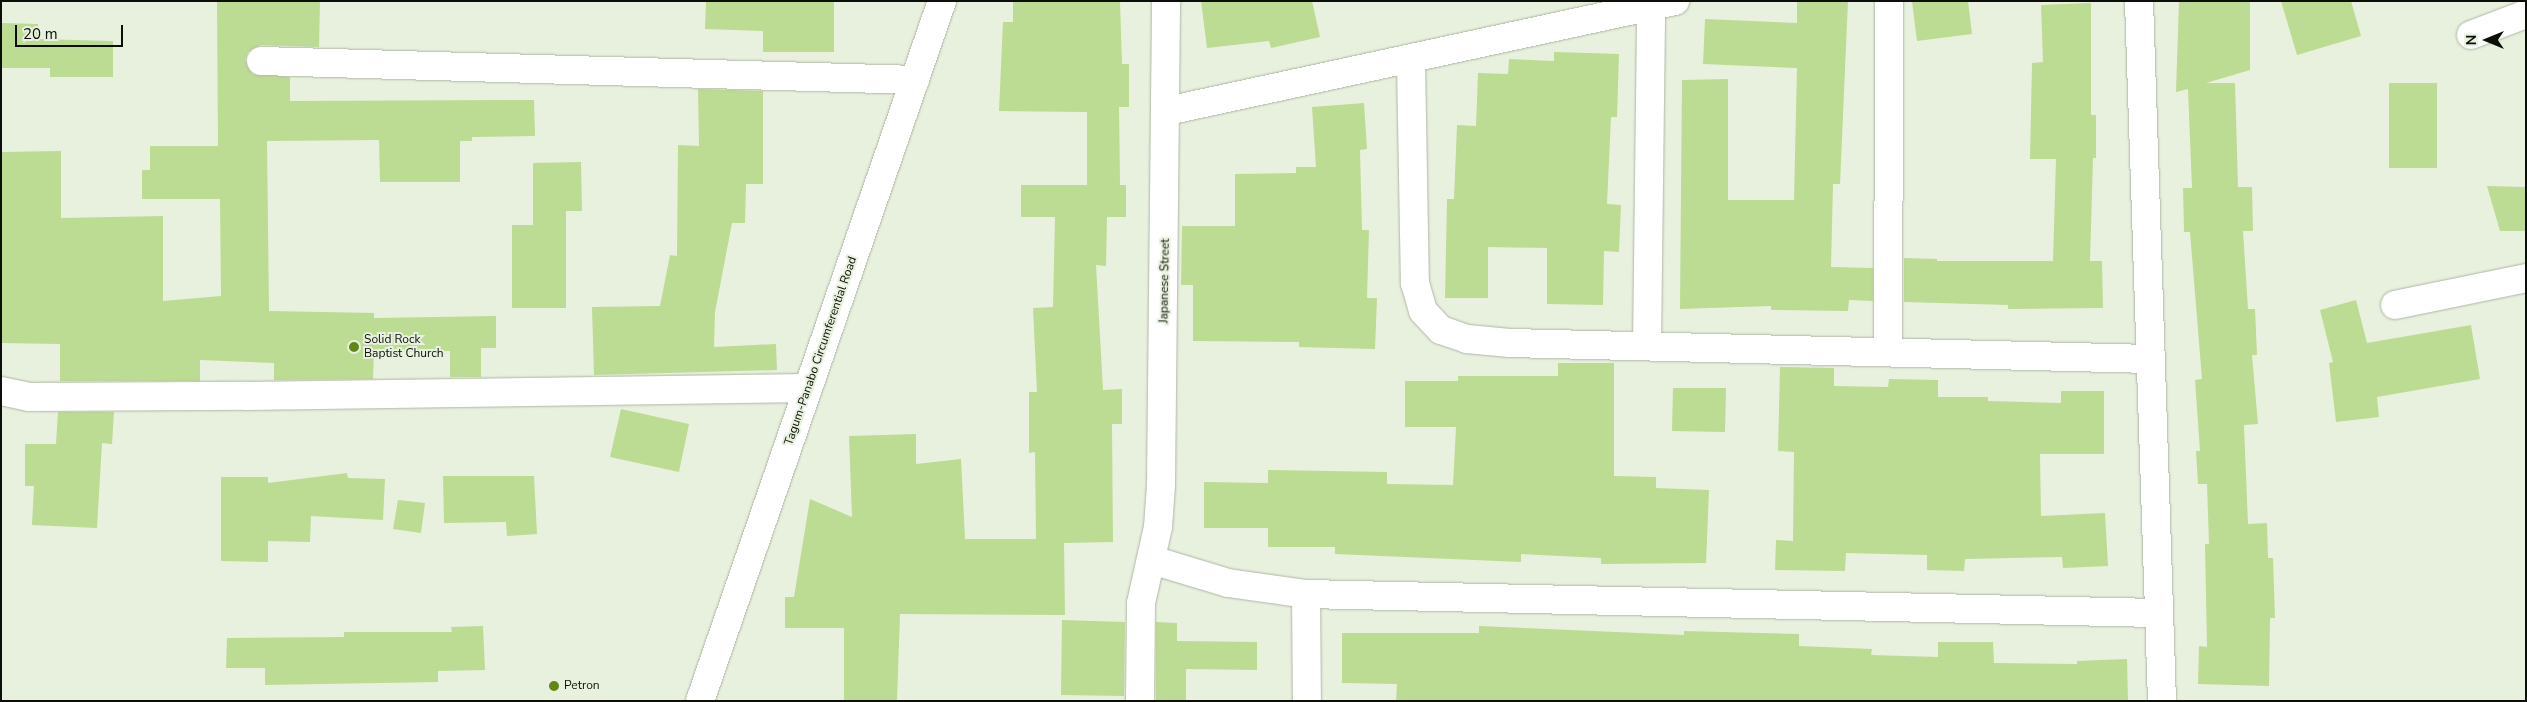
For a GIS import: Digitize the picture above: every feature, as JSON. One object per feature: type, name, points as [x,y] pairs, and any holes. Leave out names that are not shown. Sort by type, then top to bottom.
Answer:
[{"type":"street","name":"Tagum-Panabo Circumferential Road","points":[[700,701],[942,1]]},
{"type":"street","name":"Japanese Street","points":[[1140,701],[1141,603],[1152,560],[1161,485],[1167,111],[1166,1]]},
{"type":"street","points":[[1888,352],[1889,1]]},
{"type":"street","points":[[2138,1],[2162,701]]},
{"type":"street","points":[[1167,111],[1411,61],[1663,4],[1647,346]]},
{"type":"street","points":[[2471,35],[2526,14]]},
{"type":"street","points":[[261,61],[915,80]]},
{"type":"street","points":[[1411,61],[1415,283],[1423,311],[1441,330],[1467,338],[1510,343],[2151,359]]},
{"type":"street","points":[[2395,305],[2526,278]]},
{"type":"street","points":[[1,391],[29,397],[247,396],[808,388]]},
{"type":"street","points":[[1152,560],[1228,583],[1306,594],[2159,613]]},
{"type":"street","points":[[1306,594],[1307,701]]},
{"type":"building","points":[[217,1],[320,1],[319,47],[261,45],[248,52],[245,60],[253,74],[290,77],[290,101],[534,100],[535,136],[472,137],[472,141],[460,141],[460,182],[380,182],[379,140],[267,141],[269,311],[374,313],[374,318],[496,316],[496,348],[481,348],[481,377],[450,377],[450,351],[374,352],[373,379],[274,380],[274,363],[200,360],[200,381],[60,381],[60,344],[1,343],[1,152],[61,151],[61,218],[163,216],[163,301],[221,296],[220,199],[142,199],[142,170],[150,170],[150,146],[218,146]]},
{"type":"building","points":[[706,1],[834,1],[834,52],[763,52],[763,31],[705,29]]},
{"type":"building","points":[[1013,1],[1120,1],[1122,64],[1129,64],[1129,107],[1119,107],[1120,185],[1126,185],[1126,217],[1107,217],[1106,266],[1096,265],[1103,390],[1122,389],[1122,424],[1112,424],[1113,542],[1064,543],[1065,615],[900,614],[897,700],[844,700],[844,628],[785,628],[785,597],[794,597],[810,499],[852,517],[849,436],[916,434],[916,464],[961,459],[965,539],[1036,539],[1035,452],[1029,453],[1029,392],[1037,392],[1033,308],[1053,307],[1055,217],[1021,217],[1021,185],[1087,185],[1087,112],[999,111],[1003,22],[1013,22]]},
{"type":"building","points":[[1201,1],[1312,1],[1320,37],[1271,48],[1269,41],[1207,48]]},
{"type":"building","points":[[1797,1],[1848,1],[1840,184],[1833,184],[1831,267],[1873,268],[1873,301],[1849,300],[1848,311],[1771,310],[1771,306],[1680,309],[1682,80],[1728,79],[1728,200],[1794,200],[1797,68],[1703,64],[1705,19],[1797,23]]},
{"type":"building","points":[[1912,1],[1968,1],[1972,34],[1917,41]]},
{"type":"building","points":[[2179,1],[2250,1],[2250,70],[2206,83],[2235,83],[2238,187],[2252,187],[2253,231],[2243,231],[2248,309],[2255,309],[2257,355],[2252,355],[2258,424],[2244,425],[2248,524],[2267,523],[2268,558],[2273,558],[2275,618],[2270,618],[2269,686],[2198,684],[2199,646],[2207,647],[2205,544],[2209,544],[2207,484],[2198,484],[2196,451],[2200,451],[2195,380],[2202,379],[2190,232],[2184,232],[2183,188],[2192,188],[2188,89],[2176,92]]},
{"type":"building","points":[[2281,1],[2351,1],[2361,36],[2297,55]]},
{"type":"building","points":[[2091,3],[2091,115],[2096,115],[2096,158],[2093,158],[2090,261],[2102,261],[2103,308],[2008,309],[2008,305],[1904,302],[1904,258],[1937,259],[1937,261],[2053,261],[2056,159],[2030,159],[2032,63],[2043,62],[2041,5]]},
{"type":"building","points":[[1,23],[38,24],[38,39],[113,41],[113,77],[50,77],[50,68],[1,68]]},
{"type":"building","points":[[1554,52],[1619,54],[1617,117],[1611,117],[1607,204],[1621,205],[1619,252],[1604,251],[1603,305],[1547,304],[1547,248],[1488,247],[1488,298],[1445,298],[1447,199],[1454,199],[1457,125],[1476,126],[1478,73],[1508,74],[1509,59],[1554,61]]},
{"type":"building","points":[[2389,83],[2437,83],[2437,168],[2389,168]]},
{"type":"building","points":[[698,89],[763,91],[763,184],[746,184],[745,223],[732,223],[715,312],[714,347],[776,344],[777,370],[594,375],[592,307],[660,306],[670,255],[677,256],[678,145],[699,146]]},
{"type":"building","points":[[1364,103],[1367,149],[1360,150],[1362,230],[1369,230],[1367,298],[1377,298],[1375,349],[1299,347],[1299,342],[1193,341],[1193,285],[1181,285],[1182,226],[1235,226],[1235,174],[1296,173],[1296,167],[1316,167],[1312,107]]},
{"type":"building","points":[[581,162],[582,211],[566,211],[566,308],[512,308],[512,225],[533,225],[533,163]]},
{"type":"building","points":[[2487,186],[2526,187],[2526,231],[2500,231]]},
{"type":"building","points":[[2356,300],[2367,343],[2471,325],[2480,379],[2377,397],[2379,417],[2336,422],[2329,363],[2333,362],[2320,310]]},
{"type":"building","points":[[1558,363],[1614,363],[1614,476],[1656,477],[1656,488],[1709,490],[1706,563],[1601,564],[1601,558],[1521,554],[1521,562],[1335,554],[1335,547],[1268,547],[1268,528],[1204,528],[1204,482],[1268,483],[1268,470],[1387,472],[1387,484],[1453,485],[1456,427],[1405,427],[1405,381],[1458,381],[1458,376],[1558,376]]},
{"type":"building","points":[[1780,367],[1834,368],[1834,386],[1888,387],[1889,379],[1938,380],[1938,397],[1988,397],[1988,401],[2061,403],[2061,391],[2104,391],[2104,454],[2040,454],[2041,516],[2105,513],[2108,566],[2063,568],[2062,557],[1965,559],[1964,571],[1927,570],[1927,555],[1846,553],[1845,571],[1775,570],[1776,540],[1793,541],[1794,452],[1778,451]]},
{"type":"building","points":[[1673,388],[1726,388],[1725,432],[1672,431]]},
{"type":"building","points":[[621,409],[689,424],[679,472],[610,457]]},
{"type":"building","points":[[58,412],[114,412],[112,444],[102,443],[97,528],[32,525],[34,486],[25,486],[25,444],[56,444]]},
{"type":"building","points":[[347,473],[348,478],[385,479],[383,520],[311,516],[310,542],[268,541],[268,562],[221,561],[221,477],[268,477],[268,483]]},
{"type":"building","points":[[443,476],[534,476],[537,534],[507,536],[506,522],[444,523]]},
{"type":"building","points":[[398,500],[425,503],[421,533],[393,529]]},
{"type":"building","points":[[1062,620],[1125,622],[1124,696],[1061,695]]},
{"type":"building","points":[[1156,622],[1177,623],[1177,641],[1257,642],[1257,670],[1186,669],[1186,701],[1156,701]]},
{"type":"building","points":[[483,626],[485,670],[438,671],[438,682],[265,685],[265,668],[226,668],[227,638],[344,637],[344,632],[452,632],[451,627]]},
{"type":"building","points":[[1479,626],[1684,635],[1684,631],[1799,634],[1799,646],[1872,649],[1871,655],[1938,657],[1938,642],[1993,642],[1994,663],[2077,664],[2077,661],[2127,659],[2128,701],[1396,701],[1397,684],[1342,683],[1342,633],[1479,633]]},
{"type":"place","name":"Solid Rock Baptist Church","points":[[354,347]]},
{"type":"place","name":"Petron","points":[[554,686]]}]
